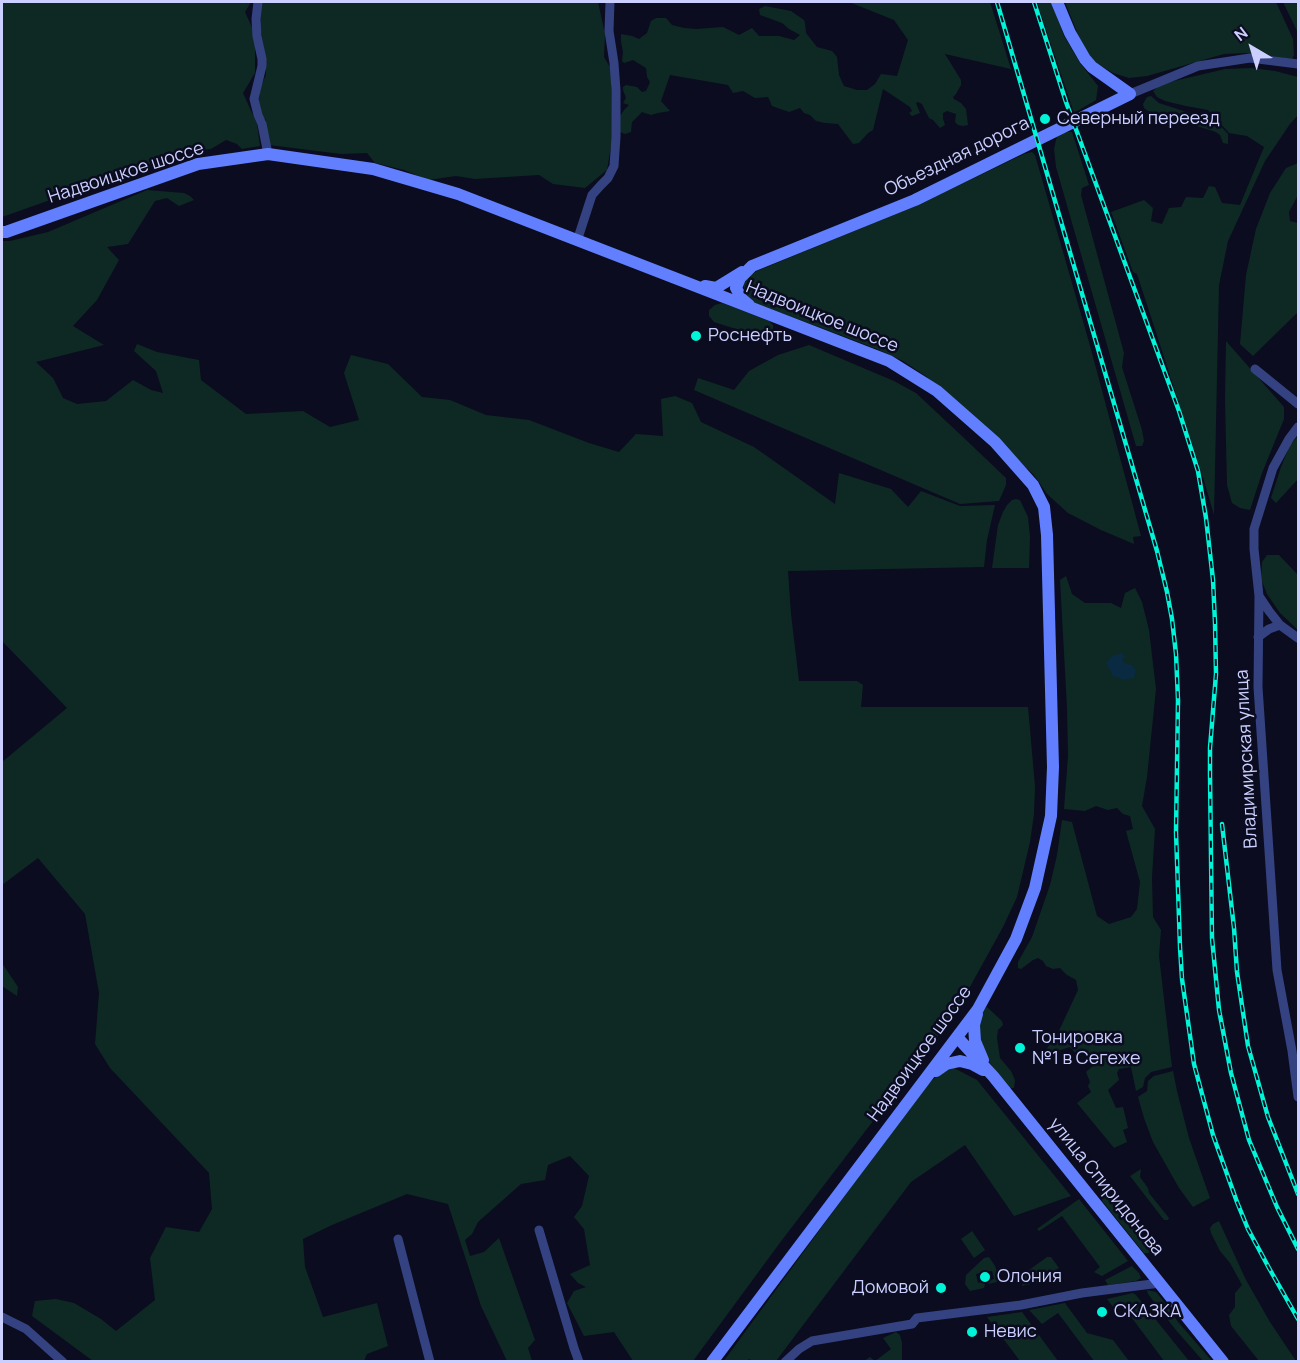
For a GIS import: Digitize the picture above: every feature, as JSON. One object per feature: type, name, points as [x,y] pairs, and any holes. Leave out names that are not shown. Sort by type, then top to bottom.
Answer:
[{"type":"main road","points":[[1057,2],[1070,33],[1085,59],[1092,67],[1130,94]]},
{"type":"main road","name":"Объездная дорога","points":[[686,282],[716,288],[752,266],[915,200],[1130,94]]},
{"type":"main road","name":"Надвоицкое шоссе","points":[[2,232],[198,164],[268,154],[373,169],[458,194],[889,361],[937,391],[995,442],[1033,485],[1044,507],[1047,535],[1053,767],[1051,816],[1035,888],[1020,929],[978,1010],[712,1362]]},
{"type":"main road","points":[[752,266],[740,278],[736,288],[742,299],[753,308]]},
{"type":"main road","points":[[978,1010],[974,1024],[975,1041],[993,1077]]},
{"type":"main road","name":"улица Спиридонова","points":[[957,1037],[993,1077],[1223,1362]]},
{"type":"main road","points":[[922,1084],[940,1067],[954,1062],[972,1064],[993,1077]]},
{"type":"street","points":[[258,2],[257,36],[262,66],[254,99],[268,154]]},
{"type":"street","points":[[577,241],[592,195],[610,176],[614,166],[616,90],[609,31],[610,2]]},
{"type":"street","name":"Объездная дорога","points":[[1130,94],[1198,66],[1250,58],[1299,64]]},
{"type":"street","points":[[1255,369],[1299,404]]},
{"type":"street","name":"Владимирская улица","points":[[1299,427],[1289,439],[1273,468],[1254,529],[1259,596],[1258,687],[1277,970],[1299,1096]]},
{"type":"street","points":[[1259,596],[1280,625],[1299,638]]},
{"type":"street","points":[[1258,637],[1280,625]]},
{"type":"street","points":[[539,1230],[579,1362]]},
{"type":"street","points":[[398,1239],[430,1362]]},
{"type":"street","points":[[785,1362],[812,1341],[912,1324],[917,1318],[1021,1305],[1082,1293],[1160,1283]]},
{"type":"street","points":[[2,1317],[26,1329],[63,1362]]},
{"type":"green space","points":[[2,2],[251,2],[245,12],[255,34],[255,73],[243,93],[257,124],[260,146],[242,149],[237,144],[226,140],[211,149],[176,153],[147,166],[2,217]]},
{"type":"green space","points":[[261,2],[598,2],[605,34],[604,57],[611,69],[612,140],[607,170],[585,188],[553,184],[539,175],[475,179],[456,176],[428,180],[404,170],[375,163],[367,153],[341,154],[269,145],[265,132],[266,120],[260,115],[258,106],[261,86],[266,75],[260,25]]},
{"type":"green space","points":[[849,2],[990,2],[1011,69],[945,54],[961,80],[961,85],[953,97],[966,109],[968,125],[958,125],[955,122],[956,114],[947,111],[943,113],[945,125],[940,128],[929,118],[922,104],[916,103],[920,113],[912,116],[909,113],[912,111],[910,107],[883,89],[873,130],[859,143],[853,144],[838,124],[816,121],[800,108],[789,112],[772,106],[768,97],[755,98],[743,91],[733,93],[728,85],[670,75],[661,101],[670,111],[651,115],[642,112],[632,122],[631,132],[625,134],[620,132],[620,116],[629,105],[623,103],[626,98],[623,87],[626,85],[637,87],[642,92],[646,91],[650,82],[646,68],[633,60],[624,63],[622,61],[621,34],[639,39],[647,33],[651,21],[656,18],[666,18],[672,25],[684,28],[723,27],[739,35],[752,28],[759,36],[779,36],[794,40],[800,35],[782,23],[760,15],[759,9],[765,6],[791,11],[804,20],[806,33],[817,47],[832,51],[837,57],[839,75],[844,86],[867,90],[875,84],[881,74],[897,76],[908,40],[894,20]]},
{"type":"green space","points":[[1037,2],[1052,2],[1064,36],[1080,63],[1098,86],[1096,100],[1074,113]]},
{"type":"green space","points":[[1065,2],[1276,2],[1293,39],[1294,55],[1292,59],[1248,53],[1224,54],[1147,76],[1129,78],[1113,73],[1089,55],[1083,47]]},
{"type":"green space","points":[[1283,2],[1298,2],[1298,33]]},
{"type":"green space","points":[[1251,68],[1298,77],[1298,115],[1265,161],[1228,241],[1219,285],[1214,515],[1137,274],[1133,272],[1111,212],[1144,200],[1153,208],[1151,221],[1162,224],[1169,208],[1181,207],[1186,197],[1203,198],[1209,186],[1215,187],[1222,203],[1240,205],[1264,147],[1247,136],[1229,133],[1208,110],[1165,101],[1157,97],[1153,91],[1170,82],[1225,69]]},
{"type":"green space","points":[[1151,96],[1159,103],[1217,122],[1228,134],[1228,144],[1223,143],[1216,132],[1148,111],[1143,104],[1147,97]]},
{"type":"green space","points":[[1072,132],[1089,185],[1082,188],[1081,195],[1124,353],[1122,367],[1142,430],[1144,441],[1142,446],[1136,446],[1056,167],[1054,149],[1056,140],[1058,134]]},
{"type":"green space","points":[[1032,152],[1035,155],[1089,342],[1141,536],[1133,537],[1134,544],[1068,513],[1047,494],[1034,475],[949,396],[903,361],[753,302],[744,289],[748,277],[757,271],[918,205]]},
{"type":"green space","points":[[1298,162],[1298,195],[1289,212],[1290,221],[1298,223],[1298,312],[1253,356],[1240,344],[1246,275],[1256,229],[1270,193],[1286,168]]},
{"type":"green space","points":[[147,190],[184,193],[194,200],[179,206],[167,198],[155,201],[128,244],[107,247],[119,260],[97,300],[73,326],[104,345],[36,362],[53,378],[63,398],[77,404],[106,401],[133,380],[151,390],[163,393],[156,371],[134,351],[137,344],[157,352],[199,360],[201,380],[246,414],[303,411],[330,427],[359,420],[344,373],[351,355],[388,364],[422,397],[450,400],[486,415],[529,420],[619,452],[636,434],[663,436],[661,399],[675,396],[692,403],[701,422],[754,447],[835,504],[839,473],[891,489],[908,507],[921,491],[960,506],[995,505],[984,567],[788,571],[799,681],[857,681],[863,685],[861,707],[1028,707],[1035,786],[1034,814],[1017,897],[961,1003],[693,1361],[633,1361],[614,1332],[584,1336],[567,1303],[574,1291],[586,1287],[578,1283],[570,1274],[590,1265],[584,1229],[574,1217],[582,1206],[589,1176],[570,1156],[548,1165],[545,1180],[521,1184],[478,1222],[472,1234],[465,1240],[470,1256],[484,1252],[499,1238],[535,1340],[528,1348],[532,1361],[507,1361],[481,1306],[448,1204],[407,1194],[303,1239],[305,1267],[323,1317],[377,1303],[388,1346],[367,1354],[364,1361],[93,1361],[32,1316],[35,1301],[56,1299],[74,1303],[116,1331],[155,1300],[150,1258],[166,1227],[199,1232],[212,1209],[209,1173],[110,1068],[95,1044],[99,993],[85,914],[38,858],[2,885],[2,762],[67,708],[2,641],[2,241],[48,232]]},
{"type":"green space","points":[[722,303],[769,321],[773,325],[773,330],[761,337],[714,322],[709,316],[709,310]]},
{"type":"green space","points":[[1226,341],[1284,407],[1284,419],[1250,510],[1232,503],[1227,485]]},
{"type":"green space","points":[[809,345],[894,381],[916,393],[1006,478],[1006,485],[999,501],[960,504],[694,390],[698,378],[734,390],[749,371],[778,355]]},
{"type":"green space","points":[[1298,436],[1298,479],[1276,503],[1271,498],[1281,467],[1290,445]]},
{"type":"green space","points":[[1016,499],[1020,500],[1028,517],[1029,568],[992,568],[998,525],[1007,505]]},
{"type":"green space","points":[[1267,555],[1279,555],[1298,575],[1298,630],[1280,613],[1267,594],[1261,579],[1262,562]]},
{"type":"green space","points":[[1066,576],[1072,594],[1085,603],[1111,603],[1121,608],[1125,593],[1135,588],[1142,602],[1149,630],[1156,689],[1142,806],[1155,829],[1152,877],[1153,917],[1161,930],[1159,956],[1172,1067],[1151,1072],[1145,1078],[1143,1087],[1136,1091],[1131,1067],[1119,1069],[1117,1073],[1119,1080],[1108,1090],[1116,1108],[1123,1107],[1128,1128],[1123,1130],[1127,1142],[1114,1148],[1077,1103],[1091,1092],[1086,1072],[1094,1065],[1086,1054],[1078,1056],[1070,1047],[1048,1054],[1045,1051],[1057,1035],[1078,990],[1076,980],[1060,968],[1053,969],[1046,966],[1038,958],[1021,969],[1018,968],[1018,962],[1032,937],[1050,885],[1062,820],[1072,822],[1097,916],[1109,924],[1131,917],[1137,909],[1140,882],[1126,831],[1133,829],[1130,816],[1123,814],[1117,808],[1108,810],[1096,806],[1085,811],[1064,809],[1068,756],[1060,580]]},
{"type":"green space","points":[[2,963],[18,987],[17,996],[2,986]]},
{"type":"green space","points":[[987,1007],[1002,1021],[1003,1025],[998,1030],[997,1038],[1000,1058],[1011,1071],[1015,1080],[1014,1088],[1009,1088],[986,1058],[977,1031],[983,1010]]},
{"type":"green space","points":[[952,1067],[977,1080],[1071,1196],[1014,1216],[965,1145],[911,1182],[776,1361],[749,1359],[723,1362],[923,1089],[941,1072]]},
{"type":"green space","points":[[1173,1071],[1189,1138],[1210,1198],[1193,1207],[1179,1188],[1153,1142],[1138,1097],[1147,1091],[1148,1081],[1154,1076]]},
{"type":"green space","points":[[1141,1169],[1140,1177],[1149,1193],[1169,1218],[1168,1220],[1164,1220],[1130,1176]]},
{"type":"green space","points":[[1102,1186],[1152,1250],[1149,1253],[1144,1253],[1103,1202],[1100,1195]]},
{"type":"green space","points":[[1079,1199],[1128,1261],[1102,1276],[1094,1272],[1100,1267],[1062,1216],[1039,1231],[1037,1229]]},
{"type":"green space","points":[[1219,1221],[1246,1280],[1296,1361],[1259,1361],[1231,1326],[1229,1315],[1235,1307],[1235,1293],[1242,1285],[1211,1233],[1210,1228]]},
{"type":"green space","points":[[972,1231],[985,1250],[974,1258],[961,1239]]},
{"type":"green space","points":[[989,1257],[999,1277],[997,1282],[988,1284],[987,1281],[994,1279],[992,1271],[976,1274],[978,1283],[985,1281],[984,1288],[970,1291],[965,1284],[966,1275],[984,1258]]},
{"type":"green space","points":[[1047,1257],[1051,1257],[1059,1268],[1039,1282],[1022,1286],[1025,1273]]},
{"type":"green space","points":[[1132,1266],[1141,1278],[1136,1281],[1108,1285],[1105,1280]]},
{"type":"green space","points":[[1147,1290],[1156,1292],[1178,1322],[1212,1361],[1203,1361],[1175,1329]]},
{"type":"green space","points":[[1133,1293],[1189,1361],[1164,1361],[1123,1306],[1116,1311],[1107,1299]]},
{"type":"green space","points":[[1065,1303],[1087,1333],[1113,1340],[1129,1361],[1094,1361],[1058,1313],[1042,1324],[1029,1310]]},
{"type":"green space","points":[[1022,1312],[1058,1361],[1020,1361],[987,1317]]},
{"type":"green space","points":[[896,1332],[900,1335],[902,1361],[875,1361],[891,1349],[883,1338]]},
{"type":"water","points":[[1122,653],[1125,657],[1122,660],[1136,670],[1134,678],[1124,680],[1113,676],[1106,663],[1112,656]]},
{"type":"railway","points":[[997,2],[1167,592],[1176,654],[1178,700],[1176,832],[1180,947],[1182,979],[1194,1064],[1213,1135],[1248,1229],[1298,1319]]},
{"type":"railway","points":[[1034,2],[1066,102],[1179,411],[1198,471],[1213,580],[1215,623],[1216,674],[1210,774],[1212,938],[1219,1010],[1231,1073],[1249,1140],[1277,1207],[1298,1249]]},
{"type":"railway","points":[[1222,824],[1237,972],[1248,1046],[1268,1117],[1298,1194]]},
{"type":"place","name":"Северный переезд","points":[[1045,119]]},
{"type":"place","name":"Роснефть","points":[[696,336]]},
{"type":"place","name":"Тонировка №1 в Сегеже","points":[[1020,1048]]},
{"type":"place","name":"Олония","points":[[985,1277]]},
{"type":"place","name":"Домовой","points":[[941,1288]]},
{"type":"place","name":"СКАЗКА","points":[[1102,1312]]},
{"type":"place","name":"Невис","points":[[972,1332]]}]
